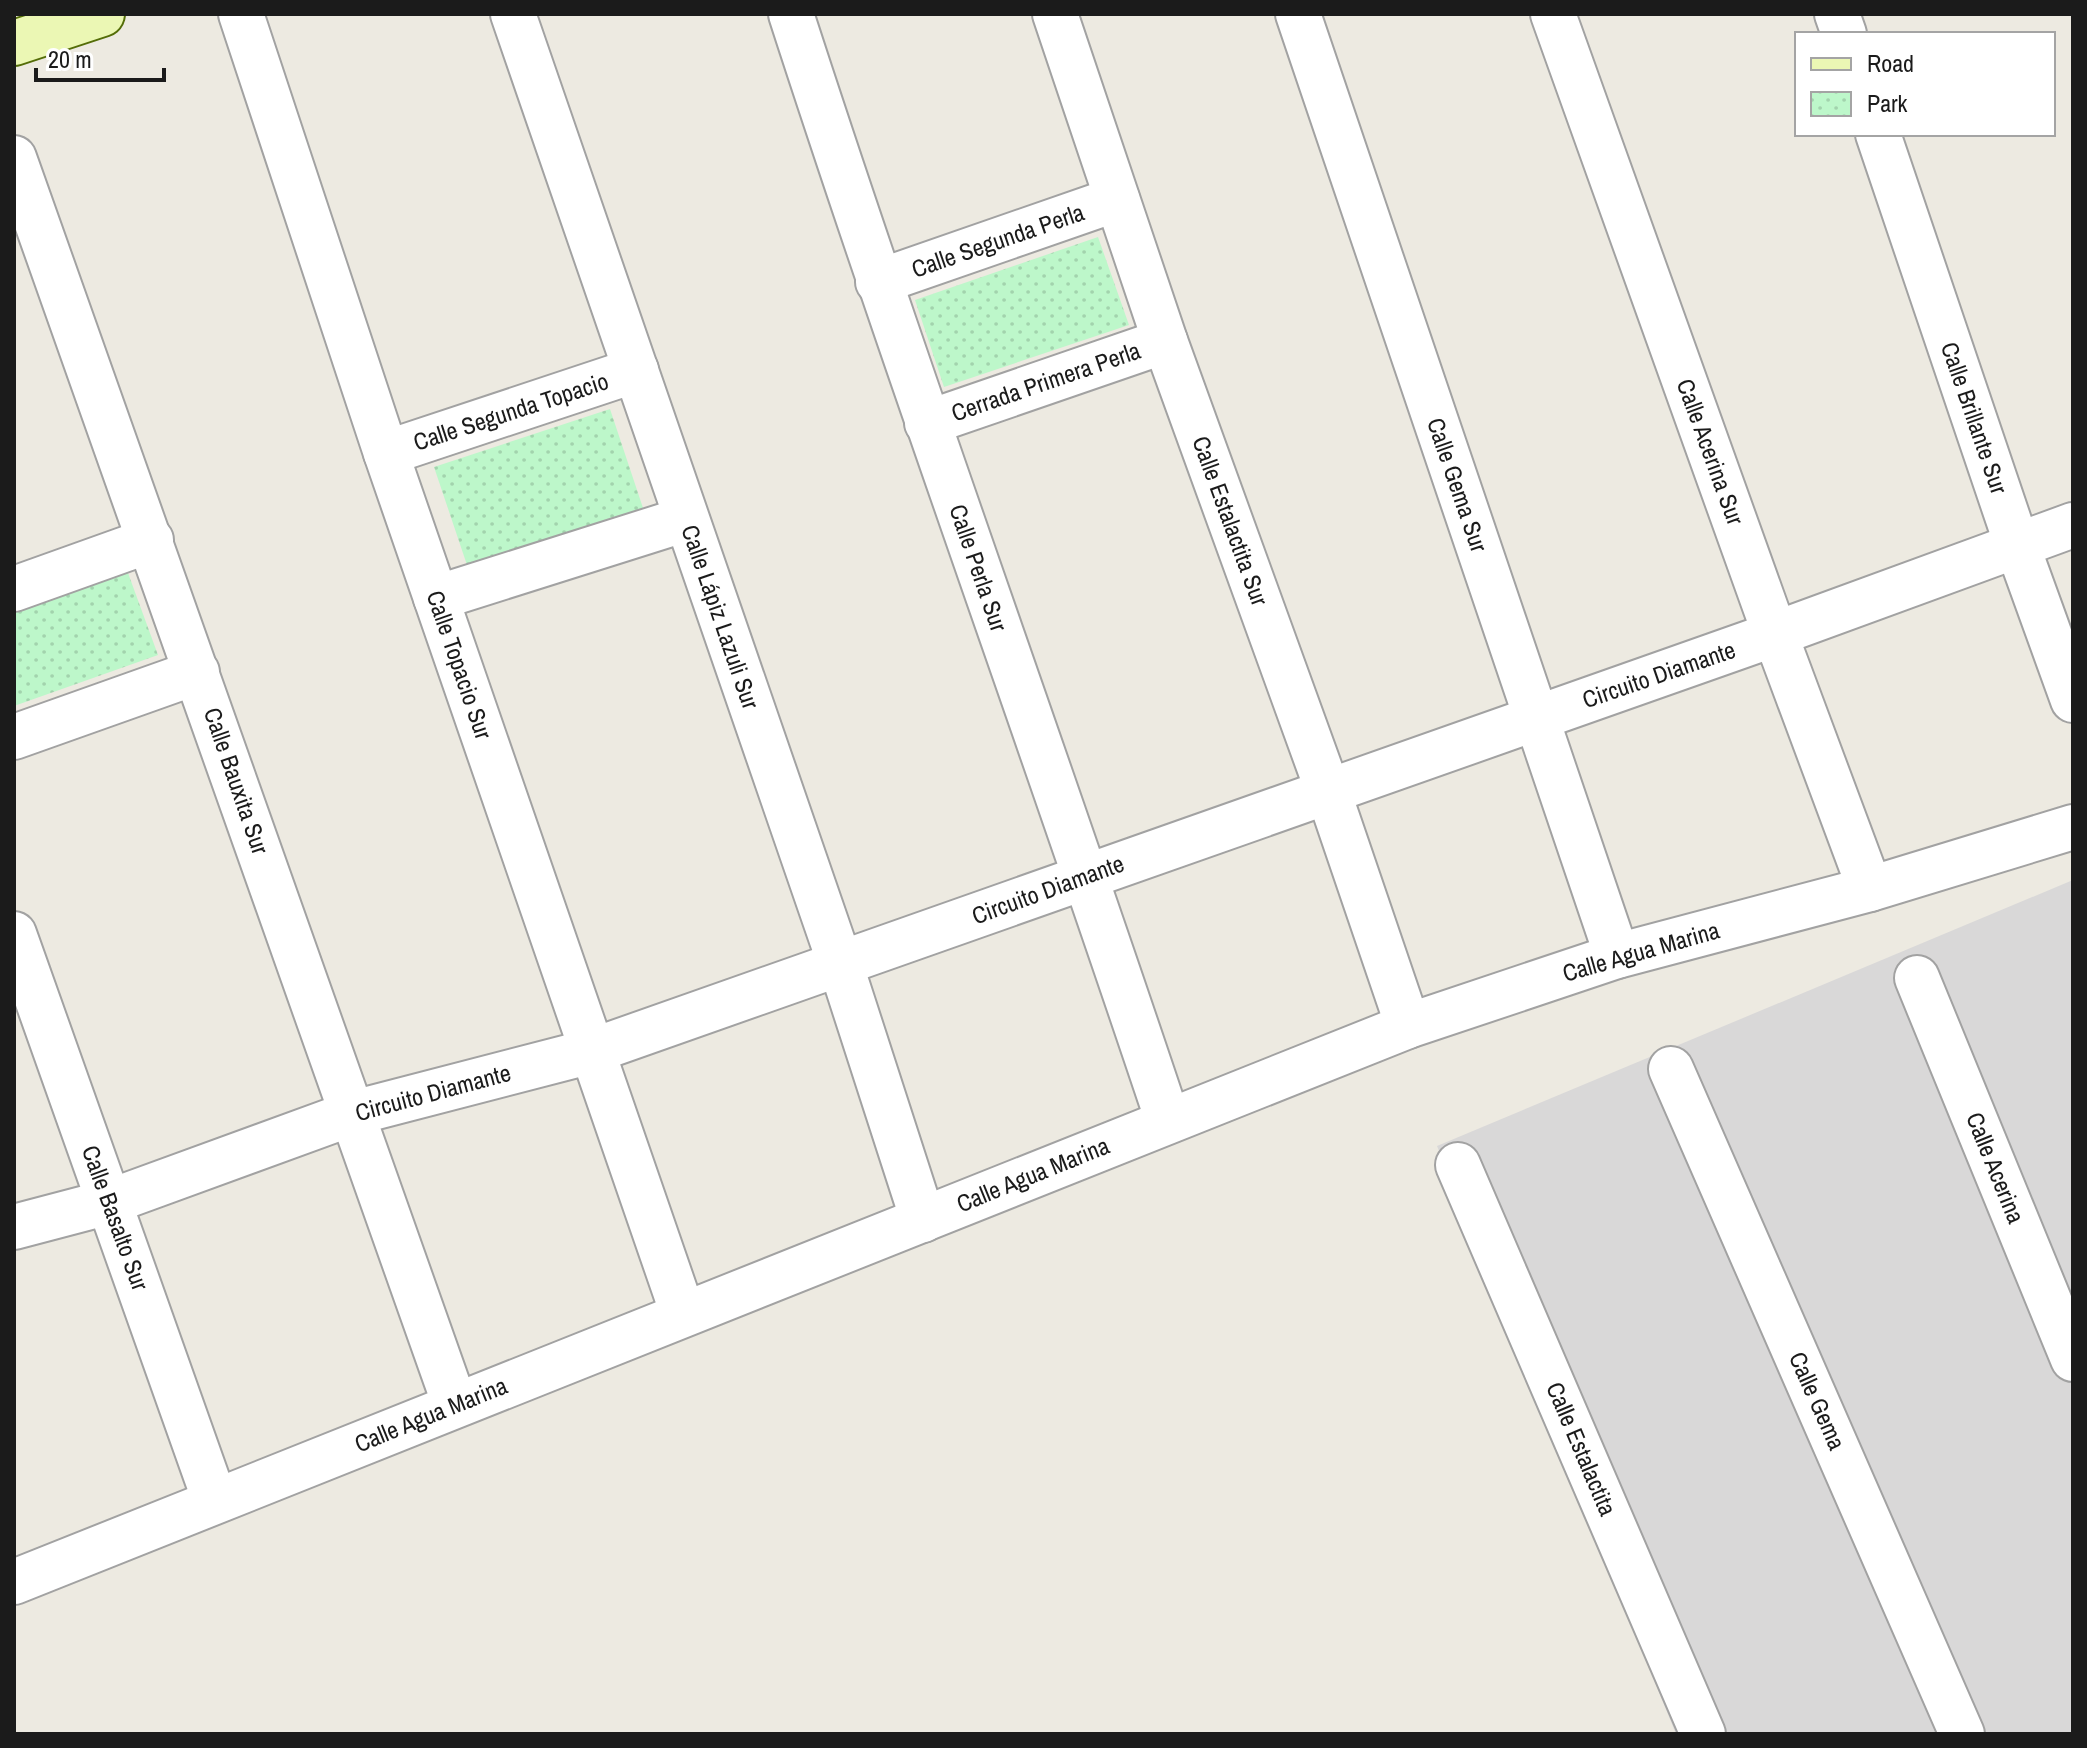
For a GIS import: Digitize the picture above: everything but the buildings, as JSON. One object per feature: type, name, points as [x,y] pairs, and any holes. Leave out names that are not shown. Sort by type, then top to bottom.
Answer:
[{"type":"street","points":[[14,43],[102,14]]},
{"type":"street","name":"Calle Topacio Sur","points":[[241,14],[386,453],[683,1314]]},
{"type":"street","name":"Calle Lápiz Lazuli Sur","points":[[513,14],[840,963],[923,1220]]},
{"type":"street","name":"Calle Perla Sur","points":[[791,14],[878,282],[1086,876],[1168,1121]]},
{"type":"street","name":"Calle Estalactita Sur","points":[[1055,14],[1165,341],[1328,791],[1408,1026]]},
{"type":"street","name":"Calle Gema Sur","points":[[1298,14],[1617,956]]},
{"type":"street","name":"Calle Acerina Sur","points":[[1553,14],[1775,634],[1870,889]]},
{"type":"street","name":"Calle Brillante Sur","points":[[1879,136],[2017,545],[2073,700]]},
{"type":"street","name":"Calle Bauxita Sur","points":[[14,158],[455,1405]]},
{"type":"street","name":"Calle Segunda Perla","points":[[878,282],[1117,199]]},
{"type":"street","name":"Cerrada Primera Perla","points":[[927,423],[1165,341]]},
{"type":"street","name":"Calle Segunda Topacio","points":[[386,453],[636,370]]},
{"type":"street","points":[[436,598],[686,519]]},
{"type":"street","name":"Circuito Diamante","points":[[14,1227],[109,1202],[353,1113],[592,1051],[1775,634],[2073,525]]},
{"type":"street","points":[[14,589],[151,540]]},
{"type":"street","points":[[14,737],[197,672]]},
{"type":"street","name":"Calle Agua Marina","points":[[14,1582],[1408,1026],[1617,956],[1870,889],[2073,827]]},
{"type":"street","name":"Calle Basalto Sur","points":[[14,934],[215,1501]]},
{"type":"street","name":"Calle Acerina","points":[[1917,978],[2073,1359]]},
{"type":"street","name":"Calle Gema","points":[[1671,1069],[1962,1734]]},
{"type":"street","name":"Calle Estalactita","points":[[1458,1165],[1703,1734]]},
{"type":"shaded area","points":[[2073,880],[2073,1734],[1676,1734],[1437,1146]]},
{"type":"green space","points":[[1098,237],[1129,325],[944,387],[915,300]]},
{"type":"green space","points":[[610,409],[643,508],[467,565],[434,467]]},
{"type":"green space","points":[[128,573],[158,655],[14,706],[14,613]]}]
